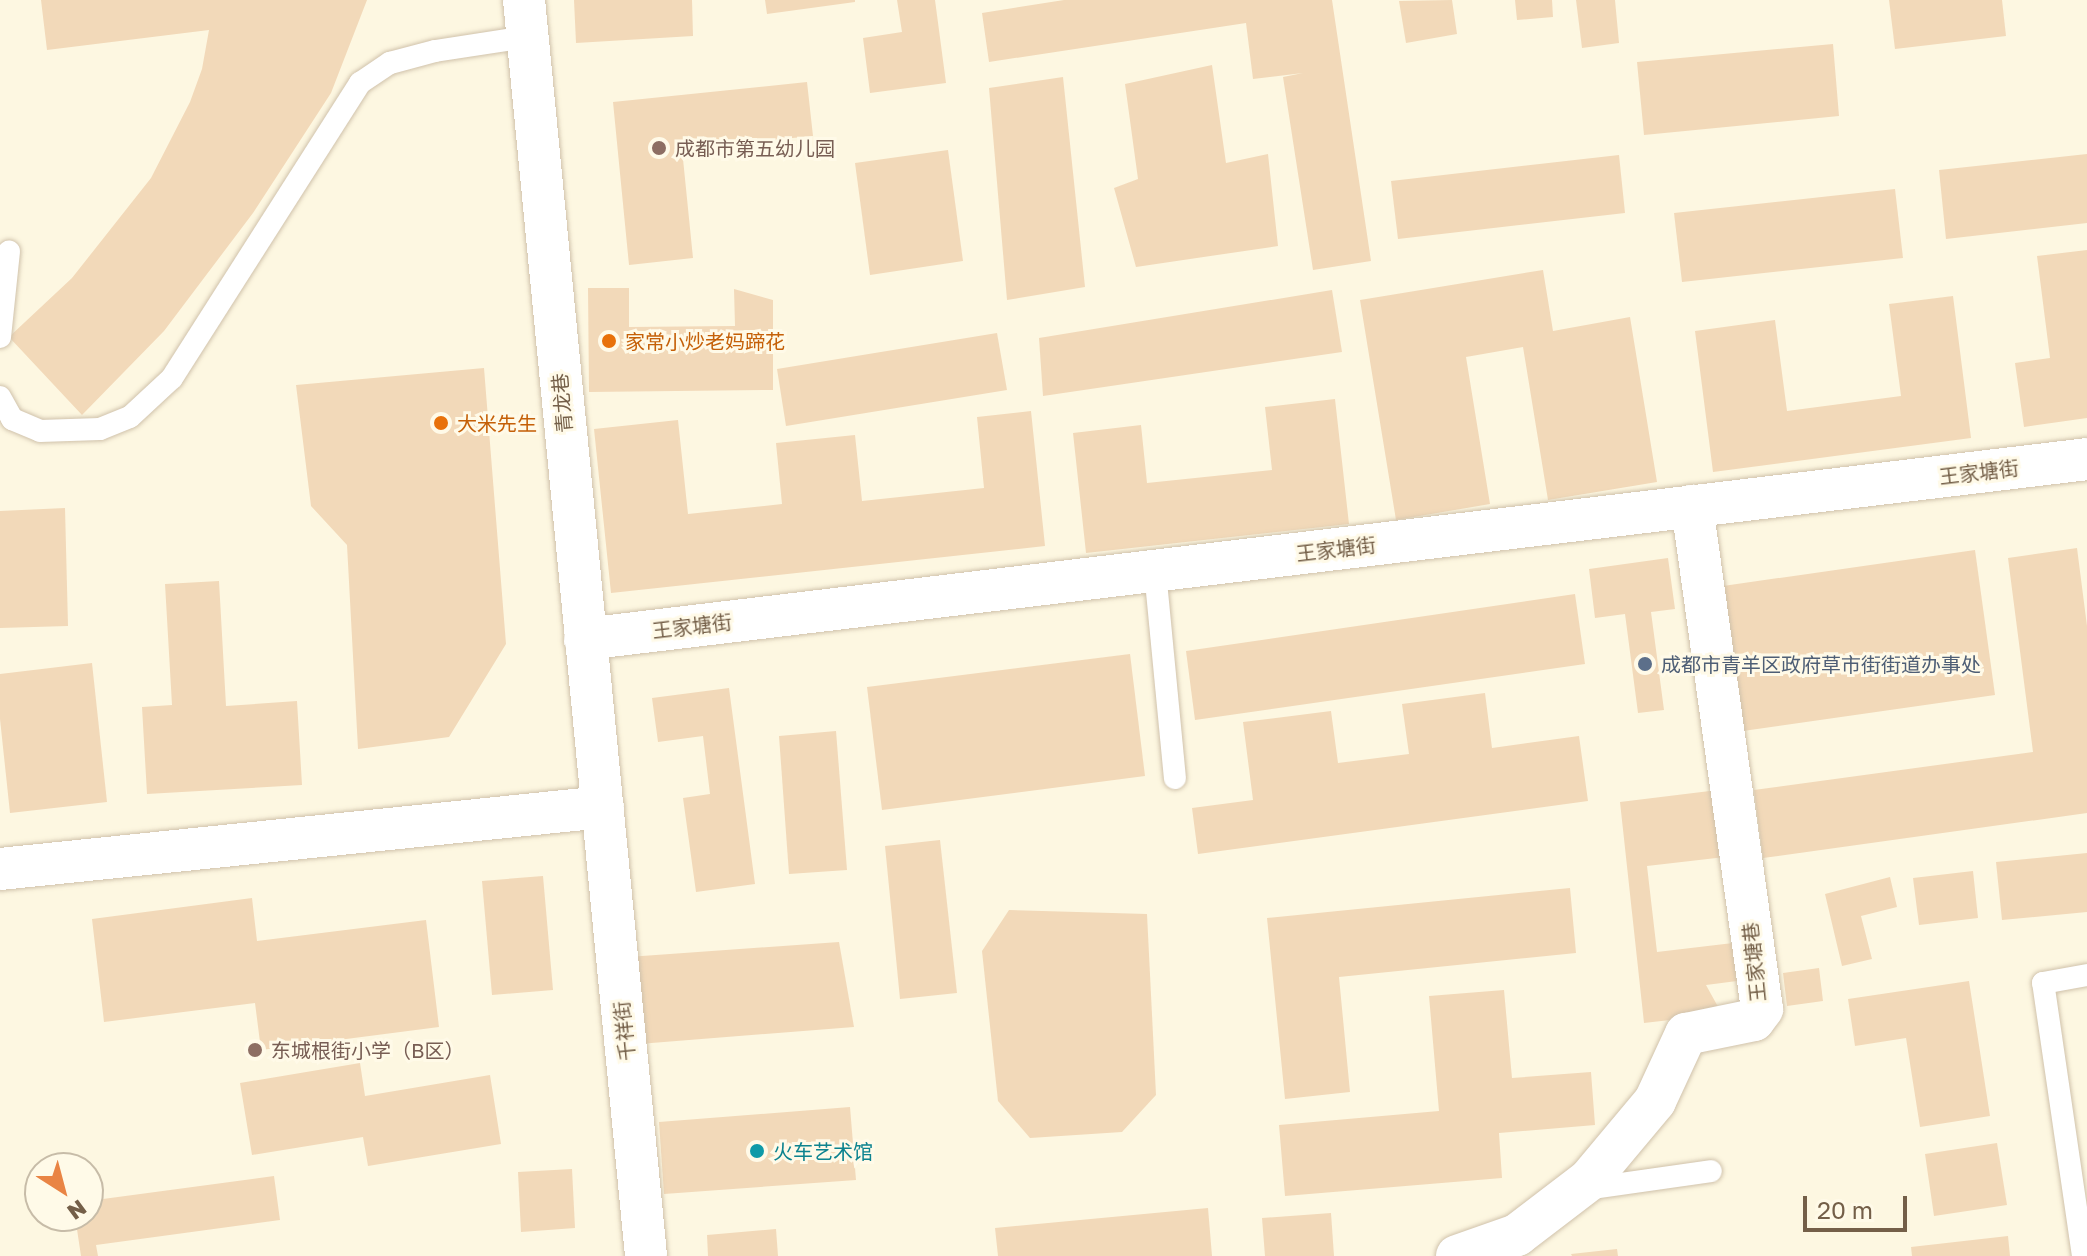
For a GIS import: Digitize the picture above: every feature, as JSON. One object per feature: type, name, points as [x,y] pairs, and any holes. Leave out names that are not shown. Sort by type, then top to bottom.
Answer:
[{"type":"street","name":"青龙巷","points":[[526,18],[603,807]]},
{"type":"street","name":"王家塘街","points":[[585,639],[2087,459]]},
{"type":"street","name":"王家塘巷","points":[[1457,1256],[1517,1235],[1589,1180],[1655,1101],[1686,1034],[1754,1020],[1762,1009],[1692,506]]},
{"type":"street","points":[[0,869],[603,807]]},
{"type":"street","name":"千祥街","points":[[603,807],[646,1256]]},
{"type":"lane","points":[[0,397],[12,419],[40,431],[100,429],[130,417],[172,378],[360,83],[390,63],[435,51],[526,18]]},
{"type":"lane","points":[[0,337],[9,251]]},
{"type":"lane","points":[[1155,571],[1175,778]]},
{"type":"lane","points":[[2083,1256],[2043,983],[2087,975]]},
{"type":"lane","points":[[1576,1190],[1711,1171]]},
{"type":"building","points":[[41,0],[367,0],[331,93],[253,213],[164,331],[82,415],[9,337],[72,278],[151,178],[190,102],[202,69],[209,30],[47,50]]},
{"type":"building","points":[[574,0],[692,0],[693,36],[576,43]]},
{"type":"building","points":[[765,0],[855,0],[855,2],[767,14]]},
{"type":"building","points":[[897,0],[935,0],[946,83],[870,93],[863,38],[902,32]]},
{"type":"building","points":[[1064,0],[1332,0],[1371,261],[1313,270],[1283,77],[1303,73],[1253,79],[1246,23],[989,62],[982,13]]},
{"type":"building","points":[[1452,0],[1457,34],[1406,43],[1399,1]]},
{"type":"building","points":[[1515,0],[1552,0],[1553,17],[1517,20]]},
{"type":"building","points":[[1576,0],[1615,0],[1619,43],[1582,48]]},
{"type":"building","points":[[1889,0],[2002,0],[2006,36],[1895,49]]},
{"type":"building","points":[[1833,44],[1839,116],[1644,135],[1637,62]]},
{"type":"building","points":[[1212,65],[1226,163],[1268,154],[1278,246],[1136,267],[1114,188],[1138,179],[1125,84]]},
{"type":"building","points":[[1063,77],[1085,287],[1007,300],[989,88]]},
{"type":"building","points":[[807,82],[813,136],[682,149],[693,258],[629,265],[613,102]]},
{"type":"building","points":[[948,150],[963,261],[870,275],[855,163]]},
{"type":"building","points":[[2087,154],[2087,223],[1946,239],[1939,170]]},
{"type":"building","points":[[1619,155],[1625,213],[1398,239],[1391,181]]},
{"type":"building","points":[[1895,189],[1903,258],[1682,282],[1674,213]]},
{"type":"building","points":[[2087,250],[2087,418],[2024,427],[2015,363],[2050,358],[2037,256]]},
{"type":"building","points":[[1543,270],[1553,331],[1630,317],[1657,482],[1548,500],[1523,347],[1466,357],[1490,504],[1396,520],[1360,300]]},
{"type":"building","points":[[588,288],[629,288],[629,327],[735,326],[734,289],[773,300],[773,390],[589,392]]},
{"type":"building","points":[[1332,290],[1342,352],[1043,396],[1039,338]]},
{"type":"building","points":[[1953,296],[1971,438],[1713,472],[1695,331],[1775,320],[1787,411],[1901,396],[1889,304]]},
{"type":"building","points":[[997,333],[1007,390],[786,426],[777,369]]},
{"type":"building","points":[[484,368],[506,644],[449,737],[358,749],[347,545],[311,506],[296,385]]},
{"type":"building","points":[[1335,399],[1349,524],[1086,553],[1073,433],[1141,425],[1147,483],[1272,470],[1265,407]]},
{"type":"building","points":[[1031,411],[1045,546],[611,593],[594,429],[678,420],[688,514],[782,504],[776,443],[855,435],[862,501],[984,488],[977,417]]},
{"type":"building","points":[[65,508],[68,626],[0,628],[0,511]]},
{"type":"building","points":[[2077,548],[2087,626],[2087,813],[1763,858],[1754,790],[2033,752],[2008,558]]},
{"type":"building","points":[[1975,550],[1995,695],[1743,731],[1723,586]]},
{"type":"building","name":"成都市青羊区政府草市街街道办事处","points":[[1668,558],[1675,609],[1651,612],[1664,710],[1638,713],[1625,614],[1595,618],[1589,569]]},
{"type":"building","points":[[219,581],[226,706],[297,701],[302,785],[147,794],[142,707],[172,705],[165,584]]},
{"type":"building","points":[[1575,594],[1585,664],[1195,720],[1186,651]]},
{"type":"building","points":[[1130,654],[1145,776],[882,810],[867,687]]},
{"type":"building","points":[[92,663],[107,802],[10,813],[0,719],[0,674]]},
{"type":"building","points":[[729,688],[755,884],[696,892],[683,798],[710,794],[703,736],[658,742],[652,698]]},
{"type":"building","points":[[1485,693],[1492,748],[1579,736],[1588,801],[1198,854],[1192,808],[1253,800],[1243,722],[1331,711],[1338,763],[1409,754],[1402,704]]},
{"type":"building","points":[[836,731],[847,870],[789,874],[779,736]]},
{"type":"building","points":[[1718,790],[1725,857],[1647,866],[1657,952],[1733,943],[1737,981],[1706,985],[1722,1014],[1644,1023],[1620,802]]},
{"type":"building","points":[[940,840],[957,993],[900,999],[885,846]]},
{"type":"building","points":[[2087,853],[2087,912],[2002,920],[1996,862]]},
{"type":"building","points":[[1973,871],[1978,918],[1919,925],[1913,878]]},
{"type":"building","points":[[543,876],[553,990],[492,995],[482,881]]},
{"type":"building","points":[[1890,877],[1897,907],[1861,916],[1872,959],[1842,966],[1825,894]]},
{"type":"building","points":[[1570,888],[1576,953],[1339,977],[1350,1092],[1285,1099],[1267,918]]},
{"type":"building","points":[[252,898],[257,941],[426,920],[439,1027],[261,1050],[255,1003],[104,1022],[92,919]]},
{"type":"building","points":[[1009,910],[1147,914],[1156,1095],[1122,1132],[1030,1138],[998,1101],[982,951]]},
{"type":"building","points":[[839,942],[854,1027],[639,1044],[628,957]]},
{"type":"building","points":[[1819,968],[1823,1001],[1787,1006],[1783,973]]},
{"type":"building","points":[[1969,981],[1990,1116],[1920,1127],[1906,1038],[1855,1046],[1848,999]]},
{"type":"building","points":[[1504,990],[1512,1078],[1591,1072],[1595,1125],[1499,1133],[1502,1178],[1285,1196],[1279,1125],[1439,1111],[1429,996]]},
{"type":"building","points":[[360,1063],[365,1096],[490,1075],[501,1144],[368,1166],[363,1137],[252,1155],[240,1083]]},
{"type":"building","name":"火车艺术馆","points":[[850,1107],[856,1180],[664,1194],[659,1122]]},
{"type":"building","points":[[1997,1143],[2007,1205],[1934,1216],[1925,1154]]},
{"type":"building","points":[[572,1169],[575,1228],[521,1232],[518,1172]]},
{"type":"building","points":[[274,1176],[280,1220],[96,1245],[98,1256],[81,1256],[77,1232],[104,1232],[104,1199]]},
{"type":"building","points":[[1208,1208],[1212,1256],[998,1256],[995,1228]]},
{"type":"building","points":[[1331,1213],[1334,1256],[1265,1256],[1262,1218]]},
{"type":"building","points":[[776,1229],[778,1256],[708,1256],[707,1235]]},
{"type":"building","points":[[2008,1236],[2010,1256],[1912,1256],[1911,1247]]},
{"type":"building","points":[[1617,1249],[1618,1256],[1571,1254]]},
{"type":"place","name":"成都市第五幼儿园","points":[[659,148]]},
{"type":"place","name":"家常小炒老妈蹄花","points":[[609,341]]},
{"type":"place","name":"大米先生","points":[[441,423]]},
{"type":"place","name":"成都市青羊区政府草市街街道办事处","points":[[1645,664]]},
{"type":"place","name":"东城根街小学（B区）","points":[[255,1050]]},
{"type":"place","name":"火车艺术馆","points":[[757,1151]]}]
